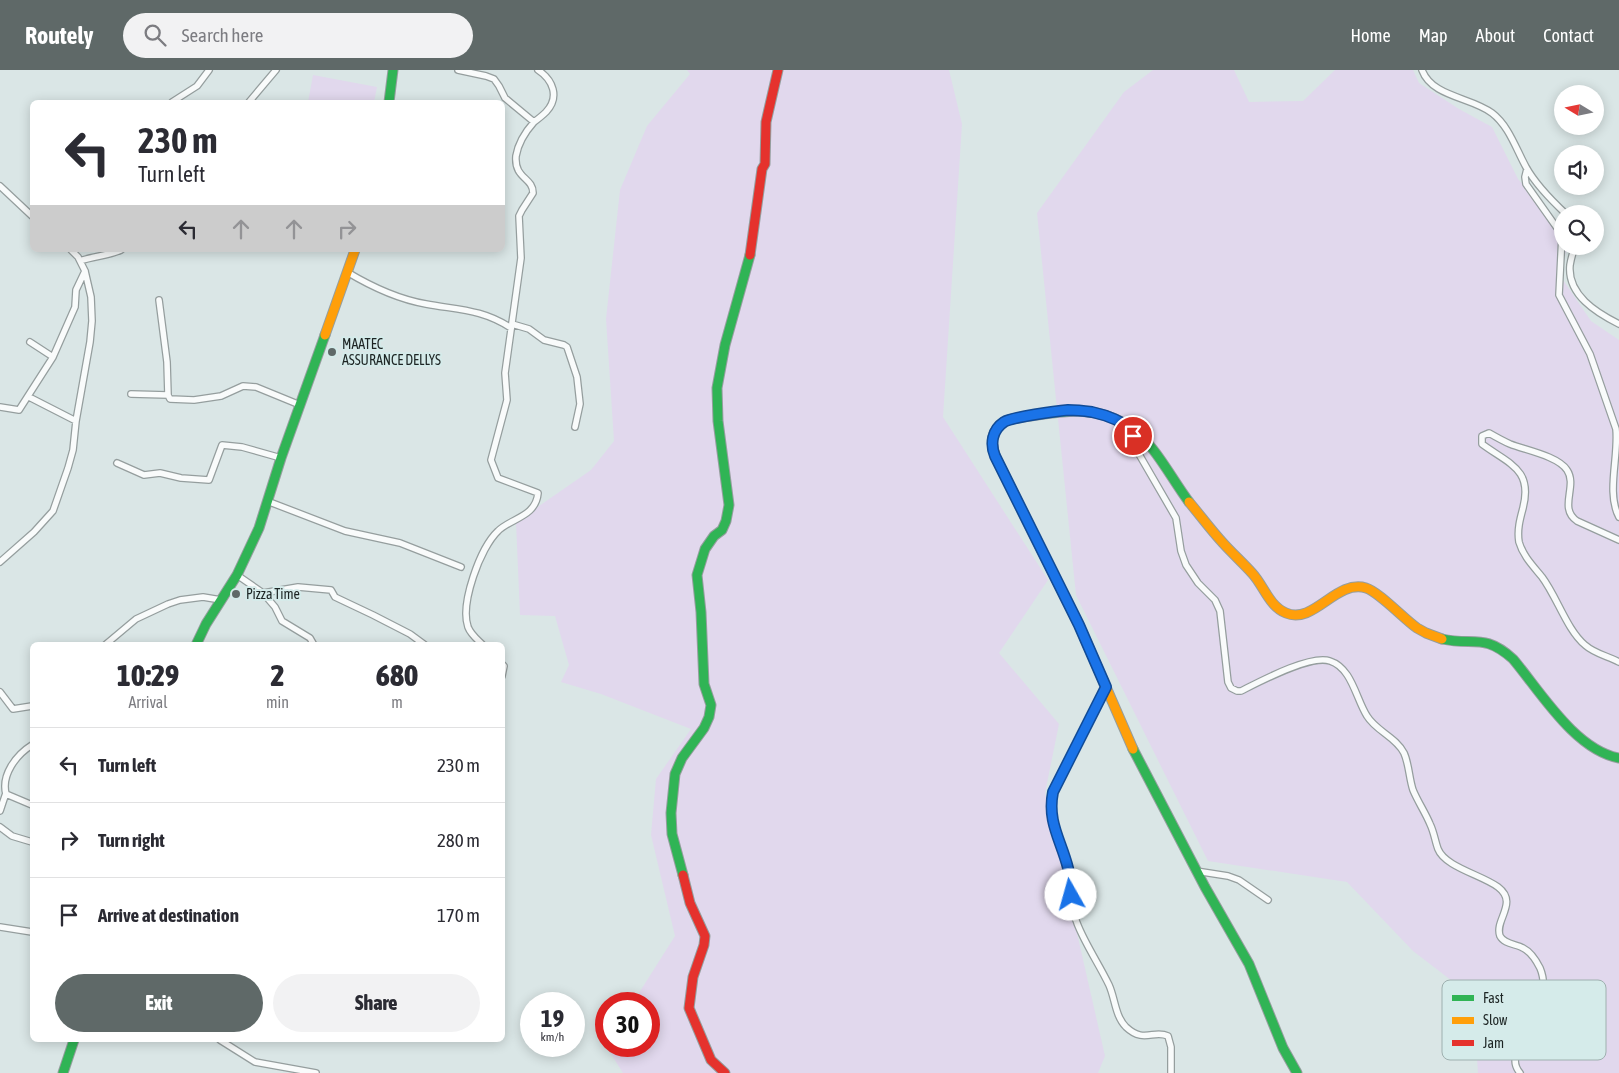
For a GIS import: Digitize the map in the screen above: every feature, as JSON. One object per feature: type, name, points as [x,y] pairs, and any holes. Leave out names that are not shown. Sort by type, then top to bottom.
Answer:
[{"type":"street","points":[[175,100],[197,86],[209,70]]},
{"type":"street","points":[[251,100],[276,70]]},
{"type":"street","points":[[389,100],[393,70]]},
{"type":"street","points":[[458,70],[494,79],[505,98],[534,122]]},
{"type":"street","points":[[480,642],[468,626],[467,604],[482,553],[489,541],[500,529],[525,516],[537,499],[538,493],[498,478],[492,460],[507,400],[506,373],[521,258],[520,216],[533,190],[530,182],[522,177],[518,170],[516,155],[523,137],[534,122],[550,107],[554,94],[548,78],[538,70]]},
{"type":"street","points":[[725,1073],[711,1060],[688,1008],[693,977],[704,945],[705,936],[690,903],[672,834],[671,806],[675,774],[682,758],[704,728],[709,717],[711,705],[704,684],[701,612],[697,575],[705,549],[714,536],[722,530],[726,521],[728,505],[718,421],[717,388],[726,345],[750,259],[762,169],[765,164],[767,118],[773,93],[777,85],[778,70]]},
{"type":"street","points":[[1422,70],[1425,77],[1434,86],[1481,107],[1499,118],[1527,169],[1556,205]]},
{"type":"street","points":[[1527,169],[1526,184],[1562,235],[1559,295],[1590,354],[1616,429],[1618,440],[1614,503],[1619,517]]},
{"type":"street","points":[[0,186],[30,213]]},
{"type":"street","points":[[0,562],[34,532],[53,510],[73,450],[85,363],[90,342],[91,297],[85,271],[73,252]]},
{"type":"street","points":[[80,261],[116,252]]},
{"type":"street","points":[[197,642],[206,624],[236,575],[259,528],[281,458],[353,252]]},
{"type":"street","points":[[1573,255],[1570,265],[1575,288],[1588,305],[1598,313],[1619,324]]},
{"type":"street","points":[[0,407],[19,410],[29,397],[53,357],[75,307],[76,290],[85,271]]},
{"type":"street","points":[[347,272],[379,290],[398,298],[477,312],[511,326],[530,328],[544,340],[564,345],[577,376],[580,404],[576,427]]},
{"type":"street","points":[[159,300],[167,362],[168,395],[170,399],[194,400],[221,396],[243,386],[256,387],[300,405]]},
{"type":"street","points":[[30,342],[53,357]]},
{"type":"street","points":[[131,394],[168,395]]},
{"type":"street","points":[[29,397],[76,421]]},
{"type":"street","points":[[1297,1073],[1283,1048],[1249,964],[1196,871],[1136,755],[1079,625],[995,456],[992,439],[997,428],[1007,420],[1069,410],[1111,417],[1146,441],[1188,500],[1222,542],[1253,574],[1279,611],[1290,615],[1302,615],[1350,587],[1362,586],[1367,588],[1429,635],[1446,639],[1486,642],[1505,652],[1564,721],[1604,756],[1619,758]]},
{"type":"street","points":[[1134,431],[1136,449],[1176,518],[1181,552],[1186,565],[1198,583],[1215,600],[1220,611],[1228,682],[1231,688],[1241,691],[1280,672],[1317,660],[1327,660],[1335,664],[1354,687],[1369,718],[1404,753],[1413,789],[1430,824],[1441,854],[1449,862],[1477,874],[1498,887],[1504,894],[1506,909],[1500,927],[1500,935],[1504,941],[1522,948],[1532,955],[1542,971],[1543,980]]},
{"type":"street","points":[[1619,540],[1577,521],[1571,516],[1568,505],[1570,480],[1567,471],[1560,464],[1489,433],[1482,436],[1482,444],[1516,468],[1524,480],[1526,494],[1518,530],[1522,551],[1527,560],[1554,594],[1583,644],[1597,653],[1619,662]]},
{"type":"street","points":[[117,463],[144,475],[160,473],[182,478],[209,480],[222,445],[242,447],[281,458]]},
{"type":"street","points":[[267,501],[346,531],[400,543],[461,567]]},
{"type":"street","points":[[236,575],[263,593],[275,607],[282,622],[310,638],[312,642]]},
{"type":"street","points":[[263,593],[298,588],[330,590],[335,597],[410,634],[421,642]]},
{"type":"street","points":[[109,642],[136,619],[168,604],[180,600],[203,597],[221,600]]},
{"type":"street","points":[[1106,687],[1053,792],[1050,806],[1052,820],[1068,868],[1072,908],[1076,923],[1110,986],[1122,1022],[1137,1035],[1148,1037],[1163,1034],[1168,1036],[1171,1047],[1171,1073]]},
{"type":"street","points":[[0,692],[12,709],[30,706]]},
{"type":"street","points":[[0,811],[6,793],[6,781],[11,764],[30,747]]},
{"type":"street","points":[[6,793],[30,804]]},
{"type":"street","points":[[0,827],[12,836],[30,841]]},
{"type":"street","points":[[1196,871],[1228,876],[1239,880],[1268,900]]},
{"type":"street","points":[[0,927],[30,932]]},
{"type":"street","points":[[63,1073],[73,1042]]},
{"type":"street","points":[[223,1042],[254,1062],[316,1073]]},
{"type":"street","points":[[1515,1060],[1515,1066],[1520,1073]]},
{"type":"shaded area","points":[[687,70],[949,70],[962,124],[943,417],[1048,580],[999,653],[1059,724],[1045,793],[1105,1056],[1098,1073],[623,1073],[613,1057],[660,1057],[660,992],[640,992],[675,936],[651,835],[656,779],[691,729],[601,694],[561,682],[569,665],[555,616],[520,615],[516,522],[591,470],[614,441],[606,319],[620,190],[647,126],[690,74]]},
{"type":"shaded area","points":[[1153,70],[1234,70],[1249,102],[1303,101],[1335,70],[1413,70],[1419,83],[1459,109],[1492,127],[1518,179],[1554,225],[1554,255],[1565,255],[1561,277],[1591,321],[1619,340],[1619,1073],[1478,1073],[1477,1060],[1606,1060],[1606,980],[1451,980],[1413,951],[1347,882],[1208,861],[1076,595],[1037,213],[1124,92]]},
{"type":"shaded area","points":[[313,75],[377,87],[374,100],[308,100]]},
{"type":"traffic: fast","points":[[389,100],[393,70]]},
{"type":"traffic: fast","points":[[683,875],[672,834],[671,813],[675,774],[682,758],[704,728],[709,717],[711,705],[704,684],[701,612],[697,575],[705,549],[714,536],[722,530],[729,505],[718,421],[717,388],[725,345],[750,255]]},
{"type":"traffic: fast","points":[[197,642],[206,624],[237,575],[259,528],[281,458],[325,335]]},
{"type":"traffic: fast","points":[[1057,581],[995,456],[992,443],[993,436],[1002,423],[1015,418],[1068,411],[1105,415],[1118,420],[1130,427],[1147,442],[1189,502]]},
{"type":"traffic: fast","points":[[1442,639],[1486,643],[1503,651],[1513,659],[1573,732],[1603,753],[1619,758]]},
{"type":"traffic: fast","points":[[1133,749],[1205,887],[1249,964],[1283,1048],[1297,1073]]},
{"type":"traffic: fast","points":[[63,1073],[73,1042]]},
{"type":"traffic: slow","points":[[325,335],[354,252]]},
{"type":"traffic: slow","points":[[1189,502],[1252,573],[1271,601],[1280,610],[1296,615],[1306,613],[1345,590],[1355,587],[1366,588],[1378,595],[1417,628],[1442,639]]},
{"type":"traffic: slow","points":[[1057,581],[1079,625],[1133,749]]},
{"type":"traffic: jam","points":[[750,255],[762,169],[765,164],[766,122],[778,70]]},
{"type":"traffic: jam","points":[[683,875],[690,903],[705,936],[704,945],[693,977],[689,1008],[711,1060],[725,1073]]},
{"type":"place","name":"MAATEC ASSURANCE DELLYS","points":[[332,352]]},
{"type":"place","name":"Pizza Time","points":[[236,594]]},
{"type":"route","points":[[1071,895],[1068,868],[1052,820],[1050,806],[1053,792],[1106,687],[1079,625],[992,451],[992,439],[997,428],[1007,420],[1069,410],[1111,417],[1134,431],[1133,436]]}]
